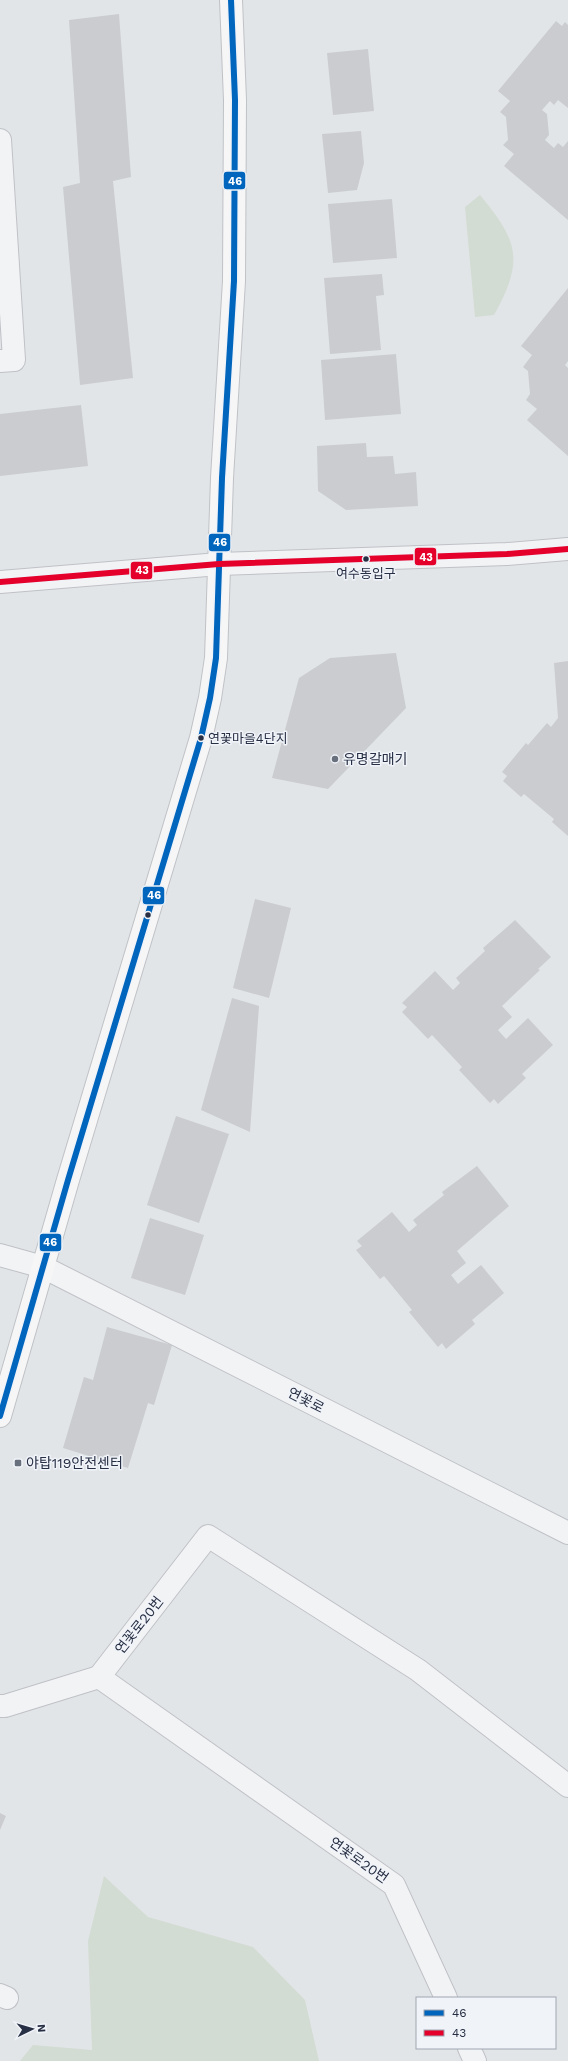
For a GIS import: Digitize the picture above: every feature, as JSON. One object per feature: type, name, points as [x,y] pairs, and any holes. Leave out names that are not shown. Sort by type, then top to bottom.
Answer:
[{"type":"main road","points":[[0,1416],[200,738],[210,698],[216,658],[222,478],[234,281],[235,100],[231,0]]},
{"type":"street","points":[[0,140],[14,360],[0,361]]},
{"type":"street","points":[[0,582],[219,564],[507,554],[568,549]]},
{"type":"street","name":"연꽃로","points":[[0,1255],[43,1266],[568,1533]]},
{"type":"street","name":"연꽃로20번","points":[[446,1997],[394,1885],[99,1677],[208,1536],[418,1670],[568,1786]]},
{"type":"street","points":[[0,1706],[5,1706],[99,1677]]},
{"type":"street","points":[[469,2049],[475,2061]]},
{"type":"shaded area","points":[[480,195],[503,226],[513,252],[513,266],[504,296],[494,315],[475,317],[465,207]]},
{"type":"shaded area","points":[[104,1876],[148,1917],[253,1947],[305,2000],[319,2061],[20,2061],[33,2045],[92,2050],[88,1941]]},
{"type":"building","points":[[119,14],[131,177],[113,181],[133,378],[80,385],[63,187],[80,183],[69,20]]},
{"type":"building","points":[[556,21],[562,26],[565,22],[568,25],[568,108],[558,100],[554,105],[550,101],[542,110],[547,114],[549,135],[545,140],[554,148],[558,143],[563,147],[568,141],[568,220],[504,166],[514,154],[503,145],[508,140],[506,117],[500,112],[510,101],[498,91]]},
{"type":"building","points":[[368,49],[374,111],[333,115],[327,53]]},
{"type":"building","points":[[361,131],[364,163],[357,190],[328,193],[322,134]]},
{"type":"building","points":[[392,199],[397,258],[333,263],[328,204]]},
{"type":"building","points":[[382,274],[384,295],[376,296],[381,350],[330,354],[324,278]]},
{"type":"building","points":[[568,288],[568,361],[565,365],[568,368],[568,456],[527,420],[537,409],[526,400],[530,394],[528,371],[523,367],[532,355],[521,346]]},
{"type":"building","points":[[396,354],[401,414],[325,420],[321,360]]},
{"type":"building","points":[[81,405],[88,466],[0,476],[0,414]]},
{"type":"building","points":[[366,443],[367,457],[393,456],[395,474],[416,472],[418,506],[346,510],[318,491],[317,446]]},
{"type":"building","points":[[396,653],[406,708],[328,789],[272,778],[299,678],[330,658]]},
{"type":"building","points":[[568,661],[568,836],[552,822],[554,819],[524,794],[521,797],[503,781],[507,776],[502,772],[526,743],[528,745],[547,723],[551,727],[558,718],[554,663]]},
{"type":"building","points":[[255,899],[291,908],[269,998],[233,988]]},
{"type":"building","points":[[515,920],[551,957],[538,969],[540,970],[502,1006],[512,1017],[498,1030],[506,1039],[528,1018],[553,1045],[522,1074],[526,1078],[498,1104],[494,1099],[490,1103],[459,1070],[462,1067],[432,1035],[428,1039],[402,1012],[407,1007],[402,1003],[435,971],[453,990],[460,983],[456,978],[485,951],[483,948]]},
{"type":"building","points":[[232,998],[259,1006],[250,1132],[201,1110]]},
{"type":"building","points":[[176,1116],[229,1134],[199,1223],[147,1205]]},
{"type":"building","points":[[477,1166],[509,1206],[457,1251],[466,1263],[451,1275],[458,1284],[481,1265],[504,1293],[472,1320],[475,1324],[446,1349],[442,1343],[438,1347],[409,1312],[412,1310],[384,1276],[380,1279],[356,1250],[362,1246],[357,1241],[392,1212],[409,1232],[417,1225],[413,1220],[444,1195],[442,1192]]},
{"type":"building","points":[[150,1218],[204,1235],[185,1295],[131,1278]]},
{"type":"building","points":[[107,1327],[172,1345],[154,1405],[148,1403],[128,1468],[63,1448],[84,1377],[93,1380]]},
{"type":"building","points":[[0,1813],[6,1816],[0,1830]]},
{"type":"transit line","name":"46","points":[[0,1416],[68,1180],[201,738],[210,698],[216,658],[222,478],[234,281],[235,100],[231,0]]},
{"type":"transit line","name":"43","points":[[0,582],[219,564],[507,554],[568,549]]},
{"type":"place","name":"여수동입구","points":[[366,559]]},
{"type":"place","name":"연꽃마을4단지","points":[[201,738]]},
{"type":"place","name":"유명갈매기","points":[[335,759]]},
{"type":"place","name":"야탑119안전센터","points":[[18,1463]]}]
